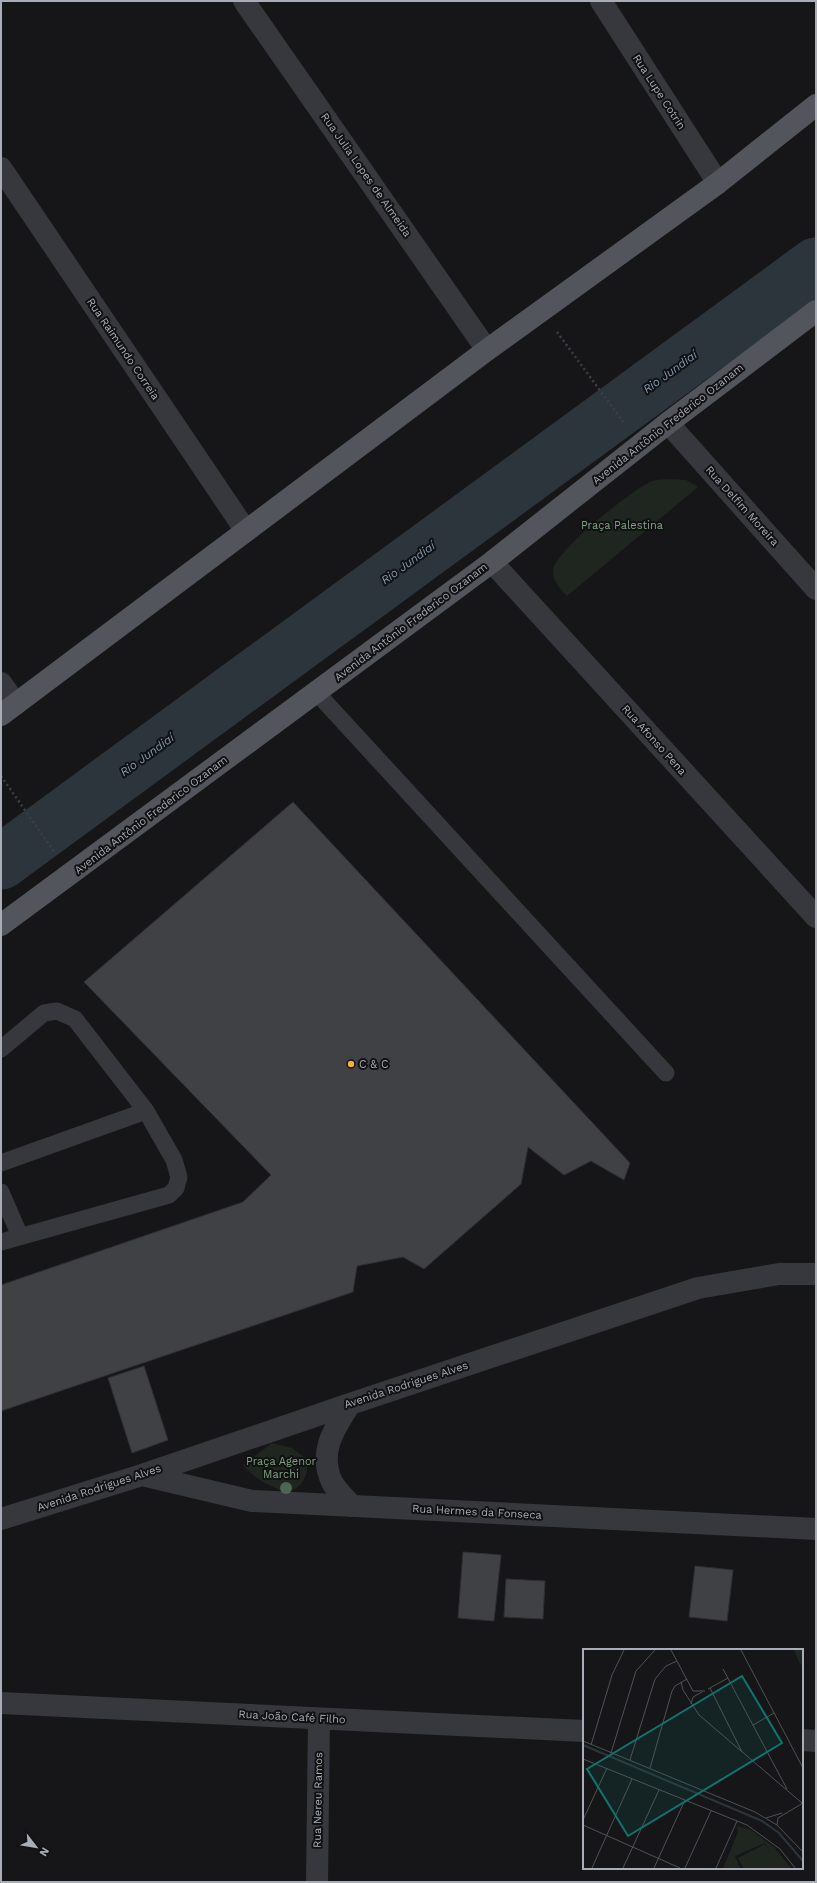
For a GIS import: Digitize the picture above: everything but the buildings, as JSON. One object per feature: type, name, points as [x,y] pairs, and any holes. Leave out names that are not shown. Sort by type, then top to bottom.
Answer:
[{"type":"main road","points":[[8,710],[488,350],[718,183],[816,105]]},
{"type":"main road","name":"Avenida Antônio Frederico Ozanam","points":[[1,925],[492,562],[668,423],[816,311]]},
{"type":"street","name":"Rua Julia Lopes de Almeida","points":[[244,1],[488,350]]},
{"type":"street","name":"Rua Lupe Cotrin","points":[[601,1],[718,183]]},
{"type":"street","name":"Rua Raimundo Correia","points":[[1,168],[246,531]]},
{"type":"street","name":"Rua Delfim Moreira","points":[[668,423],[816,588]]},
{"type":"street","name":"Rua Afonso Pena","points":[[492,562],[816,917]]},
{"type":"street","points":[[1,683],[8,710]]},
{"type":"street","name":"Avenida Rodrigues Alves","points":[[1,1519],[142,1475],[698,1288],[779,1274],[816,1274]]},
{"type":"street","points":[[350,1404],[330,1435],[326,1462],[332,1483],[352,1506]]},
{"type":"street","name":"Rua Hermes da Fonseca","points":[[142,1475],[252,1501],[816,1529]]},
{"type":"street","name":"Rua João Café Filho","points":[[1,1703],[583,1731]]},
{"type":"street","name":"Rua Nereu Ramos","points":[[317,1882],[319,1719]]},
{"type":"street","points":[[803,1740],[816,1741]]},
{"type":"lane","points":[[316,692],[666,1073]]},
{"type":"lane","points":[[1,1049],[44,1013],[57,1011],[75,1019],[146,1111],[174,1160],[179,1177],[176,1188],[169,1195],[1,1242]]},
{"type":"lane","points":[[1,1163],[146,1111]]},
{"type":"lane","points":[[1,1192],[20,1236]]},
{"type":"path","points":[[570,351],[629,429]]},
{"type":"path","points":[[1,776],[57,855]]},
{"type":"green space","name":"Praça Palestina","points":[[668,479],[686,480],[698,487],[567,596],[555,581],[553,570],[557,561],[567,549],[596,522],[627,497],[652,481]]},
{"type":"green space","name":"Praça Agenor Marchi","points":[[272,1443],[292,1448],[309,1461],[301,1484],[287,1493],[258,1479],[243,1465]]},
{"type":"waterway","name":"Rio Jundiaí","points":[[1,862],[816,265]]},
{"type":"place","name":"C & C","points":[[351,1064]]}]
